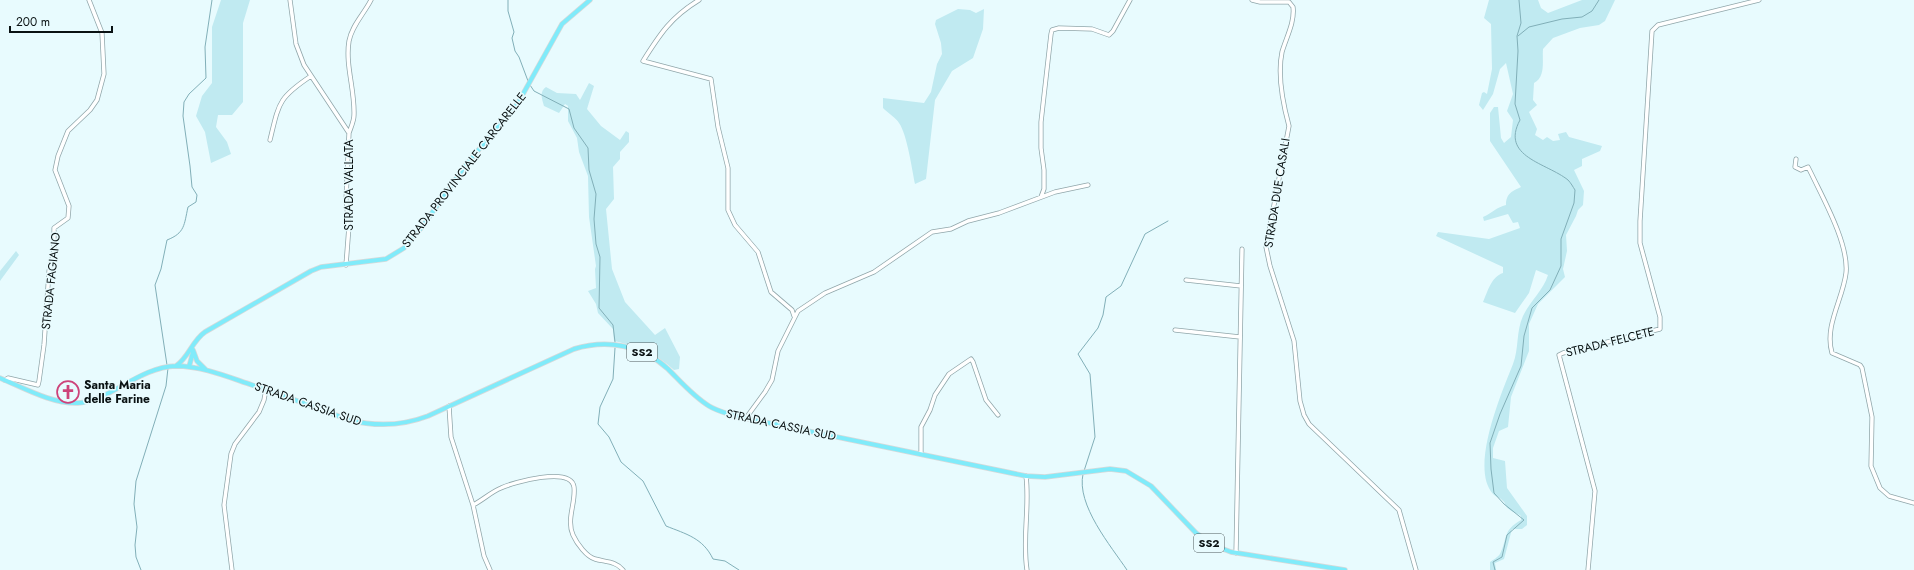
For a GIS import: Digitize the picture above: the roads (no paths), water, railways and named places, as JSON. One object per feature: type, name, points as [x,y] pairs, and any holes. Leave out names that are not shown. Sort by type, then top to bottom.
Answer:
[{"type":"main road","name":"STRADA PROVINCIALE CARCARELLE","points":[[194,343],[205,332],[311,271],[322,267],[386,259],[404,248],[422,227],[465,166],[514,109],[528,88],[562,24],[590,0]]},
{"type":"main road","points":[[189,367],[194,343]]},
{"type":"main road","points":[[176,366],[189,353],[194,343]]},
{"type":"main road","name":"STRADA CASSIA SUD","points":[[2,379],[57,400],[77,403],[99,397],[136,377],[164,368],[176,366],[189,367],[208,371],[266,389],[350,420],[375,425],[407,422],[449,406],[574,349],[592,345],[614,345],[634,349],[652,357],[709,406],[718,411],[1026,476],[1045,477],[1110,469],[1126,471],[1142,479],[1151,486],[1205,540],[1213,545],[1236,553],[1345,570]]},
{"type":"main road","points":[[193,350],[197,361],[208,371]]},
{"type":"main road","points":[[189,353],[189,367]]},
{"type":"street","name":"STRADA FAGIANO","points":[[2,379],[8,378],[38,385],[39,381],[44,345],[49,271],[54,251],[54,228],[68,218],[69,206],[55,170],[58,156],[68,131],[90,110],[97,100],[104,74],[102,32],[89,0]]},
{"type":"street","name":"STRADA VALLATA","points":[[290,0],[296,44],[304,65],[349,133],[346,200],[349,226],[346,265]]},
{"type":"street","points":[[349,133],[354,116],[349,70],[349,42],[352,28],[365,12],[371,0]]},
{"type":"street","points":[[699,0],[676,15],[666,26],[643,61],[711,78],[718,127],[727,161],[728,210],[735,225],[758,252],[771,292],[792,310],[794,316]]},
{"type":"street","points":[[1041,197],[1044,189],[1044,163],[1041,138],[1042,111],[1048,66],[1048,48],[1052,30],[1060,28],[1092,29],[1109,35],[1113,31],[1130,0]]},
{"type":"street","name":"STRADA DUE CASALI","points":[[1252,0],[1260,2],[1289,2],[1293,7],[1292,21],[1282,55],[1281,67],[1284,109],[1289,126],[1266,246],[1270,266],[1294,341],[1298,381],[1304,415],[1309,424],[1399,510],[1416,570]]},
{"type":"street","name":"STRADA FELCETE","points":[[1588,570],[1595,491],[1559,355],[1660,329],[1660,317],[1640,243],[1640,221],[1652,31],[1658,25],[1758,0]]},
{"type":"street","points":[[270,140],[278,108],[284,96],[311,76]]},
{"type":"street","points":[[1796,159],[1795,167],[1801,170],[1808,167],[1812,175],[1837,231],[1845,260],[1846,273],[1831,328],[1829,346],[1832,354],[1860,365],[1862,368],[1872,418],[1871,466],[1880,488],[1888,496],[1914,503]]},
{"type":"street","points":[[746,418],[772,380],[778,351],[794,316],[798,311],[825,293],[874,272],[932,232],[951,229],[968,221],[999,213],[1061,190],[1088,185]]},
{"type":"street","points":[[1236,553],[1242,249]]},
{"type":"street","points":[[1186,280],[1241,286]]},
{"type":"street","points":[[1175,330],[1240,338]]},
{"type":"street","points":[[921,454],[921,426],[930,410],[935,395],[949,374],[971,359],[986,400],[998,415]]},
{"type":"street","points":[[232,570],[224,505],[231,454],[235,444],[259,412],[264,400],[266,389]]},
{"type":"street","points":[[449,406],[451,437],[473,505],[484,556],[490,570]]},
{"type":"street","points":[[473,505],[501,488],[533,478],[565,476],[571,480],[574,487],[571,518],[573,535],[588,556],[618,565],[623,570]]},
{"type":"street","points":[[1026,476],[1027,486],[1024,541],[1027,570]]},
{"type":"waterway","points":[[167,365],[155,285],[161,269],[167,240],[183,228],[188,207],[196,202],[197,195],[192,187],[183,116],[184,102],[189,94],[206,78],[205,47],[212,0]]},
{"type":"waterway","points":[[508,0],[508,11],[514,32],[512,38],[515,51],[519,57],[528,81]]},
{"type":"waterway","points":[[1495,570],[1493,562],[1502,557],[1507,535],[1524,520],[1504,504],[1494,493],[1490,443],[1500,414],[1521,366],[1524,336],[1532,308],[1550,290],[1561,266],[1561,239],[1574,203],[1575,190],[1568,180],[1529,158],[1521,151],[1516,143],[1515,133],[1520,120],[1515,104],[1518,51],[1517,36],[1521,23],[1519,0]]},
{"type":"waterway","points":[[1518,36],[1529,27],[1562,19],[1582,17],[1592,11],[1599,0]]},
{"type":"waterway","points":[[530,85],[534,91],[569,109],[574,128],[588,148],[589,170],[596,194],[594,219],[596,244],[600,257],[599,308],[613,325],[615,342]]},
{"type":"waterway","points":[[1084,471],[1095,437],[1090,374],[1078,354],[1098,328],[1103,315],[1106,297],[1121,286],[1145,234],[1168,221]]},
{"type":"waterway","points":[[615,348],[613,379],[600,407],[598,424],[609,437],[621,462],[643,481],[666,526],[699,541],[713,559],[725,561],[739,570]]},
{"type":"waterway","points":[[141,570],[136,557],[135,545],[137,527],[134,504],[136,481],[166,386],[168,368]]},
{"type":"waterway","points":[[1083,474],[1082,486],[1090,512],[1096,525],[1127,570]]},
{"type":"place","name":"Santa Maria delle Farine","points":[[68,392]]}]
